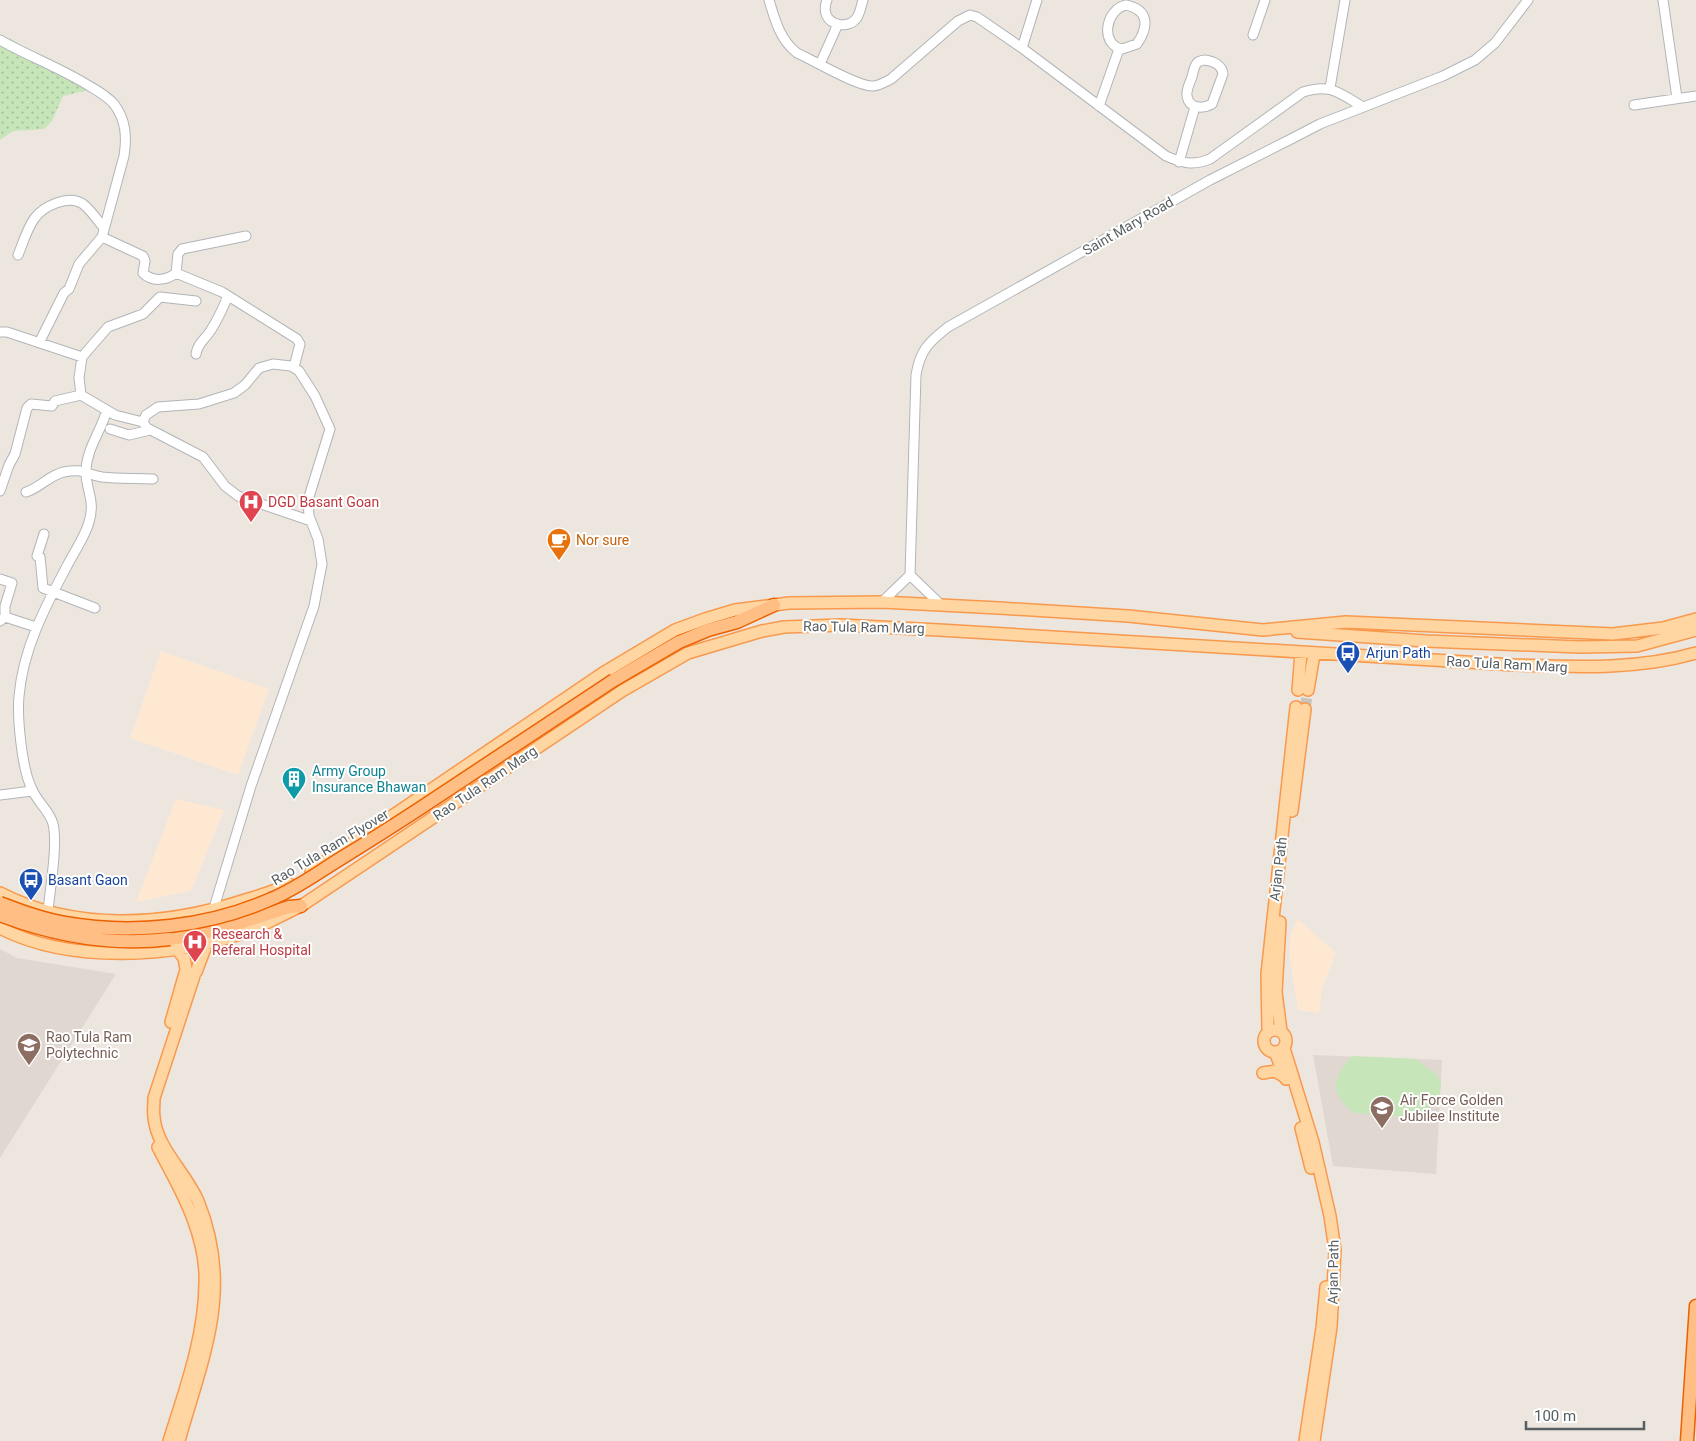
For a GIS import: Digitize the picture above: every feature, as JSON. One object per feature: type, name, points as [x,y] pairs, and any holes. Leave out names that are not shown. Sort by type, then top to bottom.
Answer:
[{"type":"highway","name":"Rao Tula Ram Flyover","points":[[0,903],[63,923],[98,928],[134,929],[170,926],[205,921],[240,912],[273,899],[310,879],[614,680],[679,642],[708,630],[738,622],[774,605]]},
{"type":"highway","points":[[0,916],[44,930],[79,938],[150,941],[203,933],[289,907],[302,906]]},
{"type":"highway","points":[[1687,1441],[1696,1306]]},
{"type":"main road","name":"Rao Tula Ram Marg","points":[[0,893],[29,905],[71,917],[106,921],[141,921],[176,918],[213,911],[278,890],[306,874],[603,673],[666,635],[705,618],[735,610],[774,605],[882,602],[1128,616],[1263,630],[1346,622],[1613,634],[1663,628],[1696,619]]},
{"type":"main road","name":"Rao Tula Ram Marg","points":[[0,928],[12,934],[54,947],[101,954],[153,952],[207,943],[246,932],[302,906],[622,691],[688,653],[762,631],[784,627],[841,625],[1314,654],[1582,667],[1674,660],[1696,653]]},
{"type":"main road","points":[[1263,630],[1426,641],[1580,647],[1637,646],[1696,630]]},
{"type":"main road","points":[[1301,653],[1303,690],[1314,654]]},
{"type":"main road","name":"Arjan Path","points":[[1268,1031],[1267,974],[1301,708],[1279,929],[1276,992],[1281,1030]]},
{"type":"main road","points":[[12,934],[5,920],[10,909],[18,905],[29,905]]},
{"type":"main road","points":[[169,1441],[199,1337],[206,1281],[202,1254],[193,1218],[156,1138],[154,1098],[163,1059],[190,972],[207,943]]},
{"type":"main road","points":[[176,948],[184,958],[190,972]]},
{"type":"main road","points":[[1274,1029],[1281,1030],[1286,1038],[1280,1050],[1269,1050],[1265,1046],[1264,1036],[1268,1031],[1274,1029]]},
{"type":"main road","name":"Arjan Path","points":[[1280,1050],[1285,1077],[1320,1204],[1329,1255],[1322,1328],[1305,1441]]},
{"type":"main road","name":"Arjan Path","points":[[1280,1050],[1313,1142],[1336,1250],[1331,1327],[1314,1441]]},
{"type":"main road","points":[[1262,1073],[1275,1071],[1285,1077]]},
{"type":"main road","points":[[156,1138],[189,1182],[198,1202],[212,1247],[215,1271],[214,1304],[208,1339],[179,1441]]},
{"type":"street","points":[[769,0],[781,34],[790,48],[859,84],[872,86],[882,84],[891,78],[958,21],[970,16],[977,17],[1022,48],[1166,156],[1179,162],[1191,164],[1210,159],[1303,92],[1316,87],[1330,88],[1363,107]]},
{"type":"street","points":[[827,0],[824,6],[826,16],[829,20],[838,24],[849,24],[856,19],[863,0]]},
{"type":"street","points":[[1022,48],[1037,0]]},
{"type":"street","points":[[1253,35],[1265,0]]},
{"type":"street","points":[[1330,88],[1345,0]]},
{"type":"street","name":"Saint Mary Road","points":[[910,575],[916,375],[921,354],[932,339],[948,327],[1210,180],[1306,131],[1448,74],[1475,60],[1486,53],[1495,43],[1528,0]]},
{"type":"street","points":[[1663,0],[1677,98]]},
{"type":"street","points":[[1126,5],[1134,7],[1145,17],[1146,22],[1139,42],[1134,46],[1119,49],[1110,43],[1107,36],[1112,14],[1119,7],[1126,5]]},
{"type":"street","points":[[820,64],[838,24]]},
{"type":"street","points":[[0,40],[62,70],[107,97],[115,105],[125,130],[126,142],[103,232],[79,264],[69,289],[64,293],[39,343]]},
{"type":"street","points":[[1099,106],[1119,49]]},
{"type":"street","points":[[1212,60],[1220,67],[1223,74],[1214,101],[1207,107],[1195,107],[1186,97],[1195,67],[1198,62],[1212,60]]},
{"type":"street","points":[[1634,105],[1696,96]]},
{"type":"street","points":[[1179,162],[1195,107]]},
{"type":"street","points":[[18,254],[33,220],[44,209],[59,202],[77,201],[83,204],[103,232],[143,256],[145,261],[143,273],[146,276],[164,279],[176,273],[206,285],[228,296],[297,339],[300,344],[294,368]]},
{"type":"street","points":[[176,273],[178,254],[182,249],[246,236]]},
{"type":"street","points":[[196,354],[198,346],[218,320],[228,296]]},
{"type":"street","points":[[81,395],[79,378],[82,357],[108,327],[143,314],[160,297],[196,301]]},
{"type":"street","points":[[0,332],[7,332],[82,357]]},
{"type":"street","points":[[213,911],[251,786],[314,606],[322,564],[321,552],[308,510],[309,495],[330,429],[315,396],[303,376],[294,368],[273,364],[263,366],[234,393],[199,404],[158,407],[146,415],[143,422],[145,427],[203,457],[225,486],[238,496],[311,521]]},
{"type":"street","points":[[0,491],[15,454],[27,408],[31,404],[52,406],[55,402],[81,395],[115,415],[143,422]]},
{"type":"street","points":[[48,911],[55,830],[50,815],[32,791],[26,773],[20,732],[19,696],[28,647],[36,627],[89,523],[92,502],[86,471],[90,450],[107,410]]},
{"type":"street","points":[[110,429],[129,435],[150,430]]},
{"type":"street","points":[[26,492],[51,476],[62,472],[80,470],[86,471],[91,475],[103,477],[153,479]]},
{"type":"street","points":[[44,534],[37,556],[40,558],[43,588],[95,608]]},
{"type":"street","points":[[882,602],[910,575],[941,605]]},
{"type":"street","points":[[0,579],[12,583],[3,619],[36,627]]},
{"type":"street","points":[[0,795],[32,791]]},
{"type":"shaded area","points":[[161,651],[269,689],[238,775],[130,738]]},
{"type":"shaded area","points":[[176,799],[224,810],[191,891],[136,902]]},
{"type":"shaded area","points":[[1298,919],[1336,953],[1322,989],[1319,1013],[1298,1010],[1289,953],[1291,934]]},
{"type":"shaded area","name":"Rao Tula Ram Polytechnic","points":[[0,949],[17,958],[116,974],[0,1158]]},
{"type":"shaded area","name":"Air Force Golden Jubilee Institute","points":[[1313,1055],[1442,1060],[1436,1174],[1333,1166]]},
{"type":"green space","points":[[10,38],[89,90],[63,96],[52,121],[44,129],[13,131],[0,140],[0,47]]},
{"type":"green space","points":[[1353,1056],[1415,1059],[1436,1074],[1441,1082],[1440,1093],[1432,1105],[1424,1112],[1413,1117],[1357,1113],[1348,1108],[1338,1095],[1336,1089],[1340,1071]]},
{"type":"tunnel","points":[[1305,709],[1308,690]]},
{"type":"place","name":"DGD Basant Goan","points":[[251,523]]},
{"type":"place","name":"Nor sure","points":[[559,561]]},
{"type":"place","name":"Arjun Path","points":[[1348,674]]},
{"type":"place","name":"Army Group Insurance Bhawan","points":[[294,800]]},
{"type":"place","name":"Basant Gaon","points":[[31,901]]},
{"type":"place","name":"Research & Referal Hospital","points":[[195,963]]},
{"type":"place","name":"Rao Tula Ram Polytechnic","points":[[29,1066]]},
{"type":"place","name":"Air Force Golden Jubilee Institute","points":[[1382,1129]]}]
